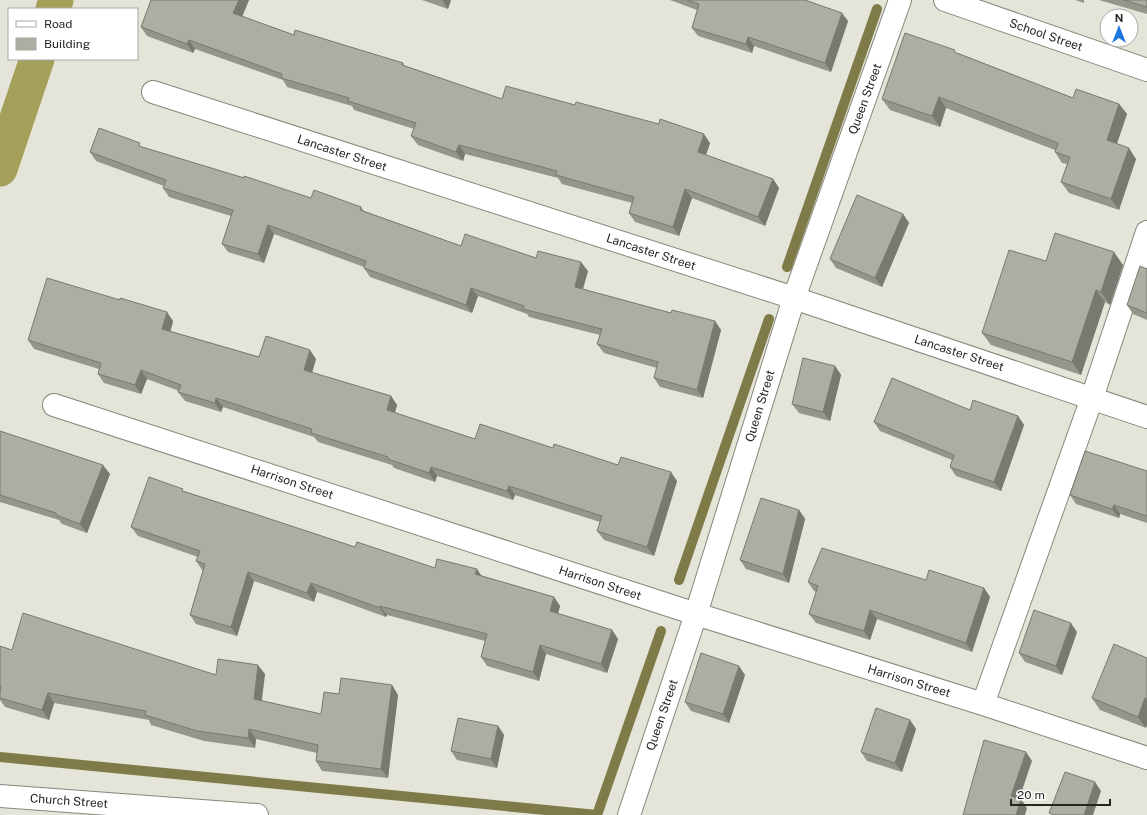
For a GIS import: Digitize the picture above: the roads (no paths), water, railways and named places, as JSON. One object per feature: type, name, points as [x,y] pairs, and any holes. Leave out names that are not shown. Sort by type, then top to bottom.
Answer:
[{"type":"street","name":"Queen Street","points":[[629,815],[696,614],[794,298],[900,0]]},
{"type":"street","name":"School Street","points":[[945,0],[1147,70]]},
{"type":"street","name":"Lancaster Street","points":[[153,92],[794,298],[1147,417]]},
{"type":"street","points":[[983,704],[1092,398],[1147,232]]},
{"type":"street","name":"Harrison Street","points":[[54,405],[696,614],[983,704],[1147,758]]},
{"type":"street","name":"Church Street","points":[[0,796],[257,815]]},
{"type":"waterway","points":[[53,8],[56,0]]},
{"type":"waterway","points":[[787,267],[877,9]]},
{"type":"waterway","points":[[0,169],[37,60]]},
{"type":"waterway","points":[[679,580],[769,319]]},
{"type":"waterway","points":[[0,757],[597,815],[661,631]]}]
